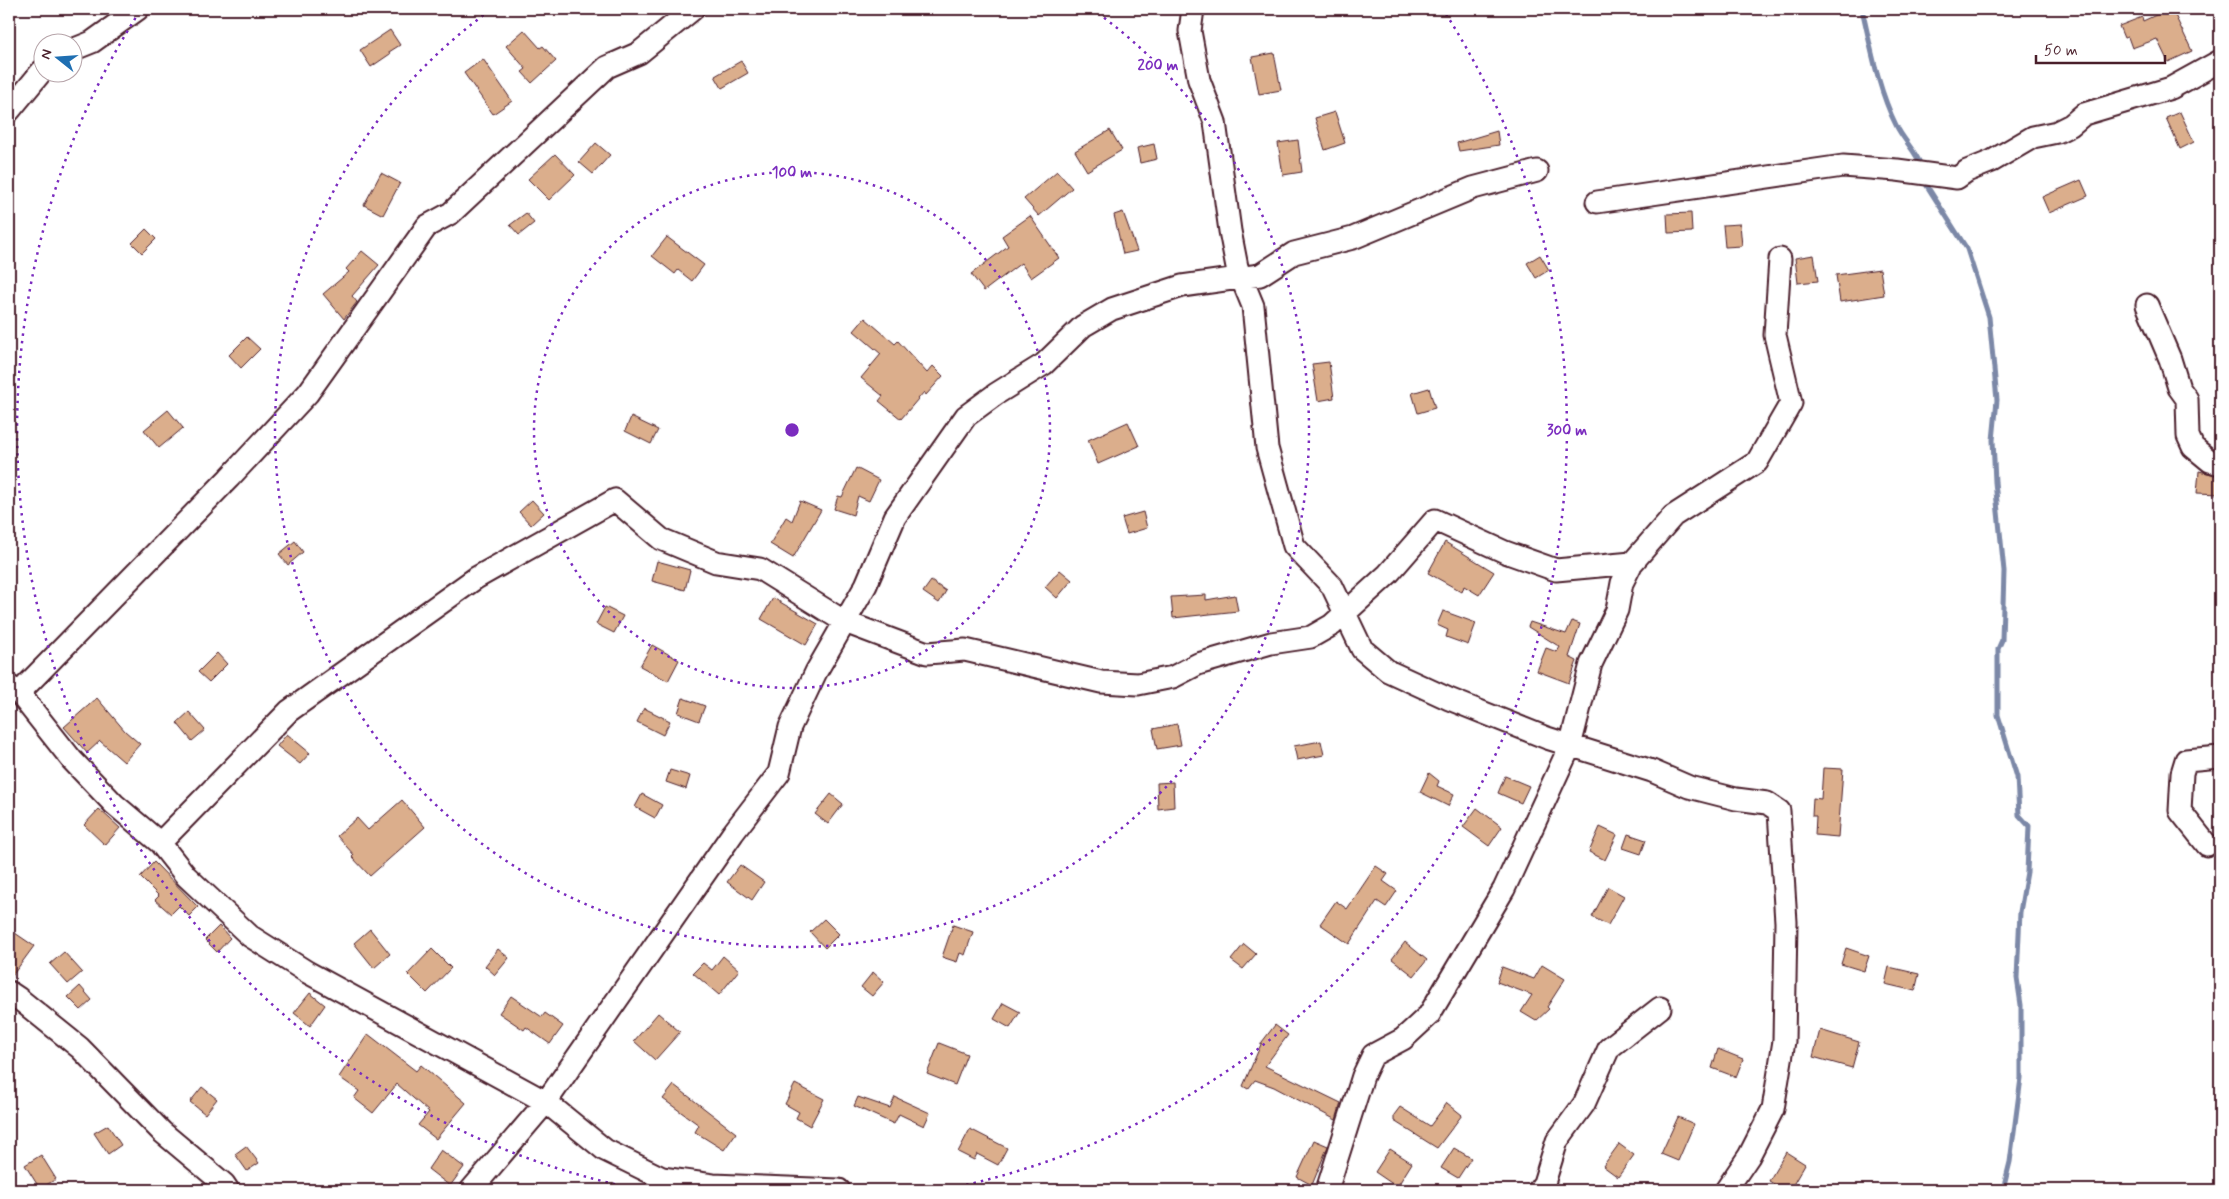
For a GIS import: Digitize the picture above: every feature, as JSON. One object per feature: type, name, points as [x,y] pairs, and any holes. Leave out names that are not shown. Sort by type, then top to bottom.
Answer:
[{"type":"street","points":[[82,46],[92,42],[138,9]]},
{"type":"street","points":[[693,9],[639,53],[607,66],[451,213],[427,226],[308,394],[222,485],[14,689],[72,760],[114,804],[160,843],[186,876],[250,936],[307,972],[546,1102],[605,1150],[666,1184],[839,1190]]},
{"type":"street","points":[[1193,9],[1190,31],[1199,80],[1215,122],[1230,231],[1241,278],[1253,306],[1267,448],[1294,546],[1332,586],[1362,649],[1388,671],[1458,703],[1570,746],[1652,771],[1690,786],[1736,799],[1767,803],[1779,811],[1786,922],[1784,1041],[1773,1109],[1749,1156],[1726,1190]]},
{"type":"street","points":[[1597,202],[1842,166],[1897,170],[1957,178],[1967,171],[1992,161],[2033,137],[2057,132],[2072,125],[2084,114],[2171,88],[2220,61]]},
{"type":"street","points":[[9,111],[33,82]]},
{"type":"street","points":[[471,1190],[546,1102],[733,833],[779,773],[790,726],[816,672],[866,585],[895,517],[966,416],[996,394],[1044,364],[1083,326],[1112,310],[1182,286],[1260,275],[1294,252],[1353,238],[1473,188],[1537,171]]},
{"type":"street","points":[[1328,1190],[1363,1076],[1373,1055],[1403,1039],[1428,1015],[1504,889],[1570,746],[1591,664],[1617,610],[1622,583],[1632,563],[1673,516],[1757,462],[1791,403],[1775,335],[1780,259]]},
{"type":"street","points":[[2147,305],[2170,359],[2179,388],[2187,399],[2188,436],[2193,447],[2210,460],[2220,464]]},
{"type":"street","points":[[160,843],[289,711],[476,578],[615,500],[662,539],[716,562],[760,569],[845,622],[927,653],[965,650],[1101,682],[1138,684],[1173,677],[1198,664],[1271,643],[1311,637],[1332,625],[1388,574],[1435,520],[1506,552],[1556,570],[1632,563]]},
{"type":"street","points":[[2207,845],[2180,811],[2182,773],[2186,760],[2220,757]]},
{"type":"street","points":[[9,992],[80,1048],[162,1132],[224,1184],[228,1190]]},
{"type":"street","points":[[1539,1190],[1544,1183],[1557,1140],[1584,1104],[1609,1048],[1660,1008]]},
{"type":"building","points":[[2172,9],[2192,51],[2168,62],[2157,39],[2132,48],[2128,37],[2124,38],[2119,26],[2142,17],[2143,21]]},
{"type":"building","points":[[390,30],[400,45],[371,67],[360,50]]},
{"type":"building","points":[[524,30],[540,48],[543,46],[556,61],[532,83],[522,72],[526,69],[506,46]]},
{"type":"building","points":[[1274,53],[1281,90],[1259,94],[1252,57]]},
{"type":"building","points":[[483,59],[512,101],[493,114],[464,73]]},
{"type":"building","points":[[741,61],[748,73],[722,88],[715,76]]},
{"type":"building","points":[[1335,112],[1345,143],[1325,150],[1315,118]]},
{"type":"building","points":[[2180,112],[2194,142],[2180,149],[2166,118]]},
{"type":"building","points":[[1110,130],[1122,150],[1087,171],[1075,151]]},
{"type":"building","points":[[1497,131],[1499,145],[1459,151],[1457,143]]},
{"type":"building","points":[[1298,140],[1302,172],[1283,175],[1278,143]]},
{"type":"building","points":[[596,143],[610,155],[593,174],[579,162]]},
{"type":"building","points":[[1154,144],[1157,159],[1140,163],[1137,148]]},
{"type":"building","points":[[555,154],[575,175],[549,200],[528,179]]},
{"type":"building","points":[[1057,171],[1072,188],[1039,216],[1024,199]]},
{"type":"building","points":[[381,173],[400,183],[383,215],[364,205]]},
{"type":"building","points":[[2081,180],[2088,196],[2049,213],[2042,197]]},
{"type":"building","points":[[1123,212],[1137,251],[1123,254],[1114,215]]},
{"type":"building","points":[[526,213],[534,223],[519,235],[510,225]]},
{"type":"building","points":[[1691,213],[1692,232],[1668,233],[1667,214]]},
{"type":"building","points":[[1030,216],[1059,258],[1031,278],[1021,263],[984,291],[971,274],[1008,246],[1002,236]]},
{"type":"building","points":[[1740,224],[1742,246],[1725,247],[1723,225]]},
{"type":"building","points":[[146,229],[156,239],[142,253],[132,243]]},
{"type":"building","points":[[667,237],[704,265],[692,281],[678,270],[675,274],[652,256]]},
{"type":"building","points":[[362,251],[379,265],[352,296],[357,302],[344,319],[323,294],[349,272],[346,269]]},
{"type":"building","points":[[1540,255],[1549,270],[1536,278],[1527,263]]},
{"type":"building","points":[[1814,255],[1818,281],[1798,283],[1795,258]]},
{"type":"building","points":[[1880,269],[1884,295],[1840,302],[1836,275]]},
{"type":"building","points":[[865,318],[895,344],[898,341],[927,373],[933,366],[943,376],[926,395],[924,392],[901,419],[879,401],[883,396],[861,378],[881,354],[854,331]]},
{"type":"building","points":[[247,337],[260,349],[241,368],[229,355]]},
{"type":"building","points":[[1329,362],[1334,398],[1318,401],[1312,364]]},
{"type":"building","points":[[1429,388],[1435,408],[1418,413],[1412,393]]},
{"type":"building","points":[[168,410],[183,428],[159,448],[144,430]]},
{"type":"building","points":[[631,417],[658,430],[651,444],[625,431]]},
{"type":"building","points":[[1128,422],[1139,446],[1098,464],[1088,440]]},
{"type":"building","points":[[856,468],[879,480],[869,501],[858,496],[853,515],[834,509],[838,496],[842,497]]},
{"type":"building","points":[[2199,471],[2220,476],[2220,494],[2197,493]]},
{"type":"building","points":[[532,500],[544,513],[531,525],[519,512]]},
{"type":"building","points":[[800,501],[821,510],[793,558],[770,544],[786,517],[792,521]]},
{"type":"building","points":[[1143,512],[1147,528],[1127,534],[1122,518]]},
{"type":"building","points":[[295,541],[303,552],[288,565],[279,554]]},
{"type":"building","points":[[1445,542],[1494,572],[1479,595],[1464,586],[1462,592],[1428,573]]},
{"type":"building","points":[[657,561],[690,570],[685,590],[652,581]]},
{"type":"building","points":[[1060,570],[1072,580],[1057,598],[1045,587]]},
{"type":"building","points":[[931,581],[946,591],[939,603],[923,592]]},
{"type":"building","points":[[1206,595],[1206,600],[1235,595],[1238,611],[1173,618],[1171,597]]},
{"type":"building","points":[[773,598],[818,624],[806,645],[761,619]]},
{"type":"building","points":[[605,607],[623,616],[614,633],[596,624]]},
{"type":"building","points":[[1443,611],[1476,623],[1468,645],[1446,637],[1448,630],[1437,625]]},
{"type":"building","points":[[1572,621],[1580,624],[1569,657],[1577,661],[1569,683],[1537,671],[1546,648],[1557,652],[1560,647],[1528,627],[1530,622],[1566,634]]},
{"type":"building","points":[[652,645],[679,660],[668,681],[640,666]]},
{"type":"building","points":[[217,653],[227,664],[209,682],[198,672]]},
{"type":"building","points":[[97,698],[125,731],[140,744],[124,762],[100,741],[87,753],[64,727]]},
{"type":"building","points":[[683,698],[705,706],[699,721],[678,713]]},
{"type":"building","points":[[644,708],[670,721],[663,735],[637,722]]},
{"type":"building","points":[[189,712],[205,730],[192,741],[177,723]]},
{"type":"building","points":[[1177,724],[1181,745],[1157,749],[1153,729]]},
{"type":"building","points":[[287,734],[310,753],[300,764],[277,746]]},
{"type":"building","points":[[1321,741],[1324,755],[1297,760],[1294,746]]},
{"type":"building","points":[[1823,768],[1843,769],[1838,837],[1815,835],[1816,816],[1812,816],[1813,798],[1821,799]]},
{"type":"building","points":[[670,770],[690,776],[686,789],[666,782]]},
{"type":"building","points":[[1429,773],[1439,781],[1437,786],[1454,794],[1448,806],[1420,792]]},
{"type":"building","points":[[1505,776],[1529,786],[1521,803],[1498,793]]},
{"type":"building","points":[[1173,782],[1174,807],[1158,809],[1157,783]]},
{"type":"building","points":[[642,794],[662,805],[655,818],[635,807]]},
{"type":"building","points":[[831,794],[843,804],[828,824],[815,814]]},
{"type":"building","points":[[402,800],[425,827],[370,876],[352,857],[354,855],[337,836],[357,818],[368,830]]},
{"type":"building","points":[[1477,808],[1502,827],[1489,846],[1463,827]]},
{"type":"building","points":[[99,809],[120,828],[105,845],[84,825]]},
{"type":"building","points":[[1600,827],[1617,835],[1605,860],[1589,852]]},
{"type":"building","points":[[1628,834],[1646,840],[1641,854],[1623,848]]},
{"type":"building","points":[[154,862],[198,907],[189,916],[179,906],[171,914],[155,900],[159,896],[140,877]]},
{"type":"building","points":[[740,865],[764,882],[752,900],[727,882]]},
{"type":"building","points":[[1376,866],[1388,874],[1383,881],[1397,891],[1386,907],[1377,901],[1349,944],[1320,924],[1336,901],[1347,909]]},
{"type":"building","points":[[1608,887],[1624,896],[1608,925],[1592,917]]},
{"type":"building","points":[[824,919],[839,934],[825,948],[810,932]]},
{"type":"building","points":[[953,925],[973,932],[965,955],[960,953],[957,962],[942,957]]},
{"type":"building","points":[[219,926],[230,938],[217,952],[205,940]]},
{"type":"building","points":[[370,929],[390,954],[374,968],[354,943]]},
{"type":"building","points":[[15,933],[34,946],[9,980],[9,942]]},
{"type":"building","points":[[1405,942],[1427,960],[1414,976],[1392,959]]},
{"type":"building","points":[[1244,944],[1256,954],[1243,969],[1231,960]]},
{"type":"building","points":[[1846,948],[1869,956],[1864,971],[1841,964]]},
{"type":"building","points":[[432,949],[451,968],[427,993],[408,974]]},
{"type":"building","points":[[498,949],[509,958],[495,975],[485,966]]},
{"type":"building","points":[[64,952],[82,972],[68,984],[50,964]]},
{"type":"building","points":[[723,956],[739,970],[719,995],[693,973],[703,963],[712,970]]},
{"type":"building","points":[[1542,965],[1565,979],[1547,1007],[1549,1009],[1536,1021],[1521,1012],[1532,995],[1497,982],[1502,967],[1534,979]]},
{"type":"building","points":[[1889,967],[1919,974],[1915,991],[1885,984]]},
{"type":"building","points":[[873,972],[884,982],[872,996],[861,987]]},
{"type":"building","points":[[80,986],[92,1000],[81,1010],[68,997]]},
{"type":"building","points":[[310,993],[325,1005],[310,1026],[294,1013]]},
{"type":"building","points":[[511,996],[542,1017],[545,1013],[563,1026],[550,1044],[526,1027],[524,1030],[499,1013]]},
{"type":"building","points":[[1003,1003],[1020,1012],[1010,1028],[994,1019]]},
{"type":"building","points":[[658,1013],[680,1032],[655,1060],[634,1041]]},
{"type":"building","points":[[1275,1025],[1288,1035],[1265,1066],[1341,1103],[1336,1120],[1274,1087],[1255,1080],[1248,1089],[1243,1086],[1262,1042]]},
{"type":"building","points":[[1820,1030],[1859,1042],[1852,1068],[1813,1057]]},
{"type":"building","points":[[368,1034],[416,1071],[421,1065],[466,1103],[436,1139],[418,1125],[429,1112],[397,1084],[373,1113],[354,1098],[359,1091],[339,1077]]},
{"type":"building","points":[[939,1043],[967,1054],[955,1085],[927,1074]]},
{"type":"building","points":[[1718,1049],[1743,1059],[1736,1077],[1712,1068]]},
{"type":"building","points":[[795,1084],[824,1099],[810,1126],[796,1118],[799,1112],[785,1104]]},
{"type":"building","points":[[674,1085],[736,1133],[724,1150],[695,1132],[699,1125],[663,1099]]},
{"type":"building","points":[[202,1087],[217,1099],[205,1114],[190,1102]]},
{"type":"building","points":[[858,1097],[890,1108],[895,1097],[930,1113],[924,1126],[899,1114],[894,1124],[854,1106]]},
{"type":"building","points":[[1447,1103],[1462,1115],[1437,1148],[1394,1121],[1394,1115],[1400,1107],[1430,1126]]},
{"type":"building","points":[[1678,1117],[1694,1124],[1678,1161],[1661,1154]]},
{"type":"building","points":[[108,1125],[121,1145],[108,1154],[94,1133]]},
{"type":"building","points":[[970,1129],[1007,1148],[998,1165],[977,1154],[974,1160],[958,1152]]},
{"type":"building","points":[[1314,1140],[1328,1146],[1312,1185],[1297,1177]]},
{"type":"building","points":[[1619,1144],[1634,1155],[1618,1177],[1603,1166]]},
{"type":"building","points":[[246,1146],[259,1163],[247,1171],[235,1154]]},
{"type":"building","points":[[1454,1148],[1471,1158],[1458,1178],[1441,1168]]},
{"type":"building","points":[[1390,1149],[1412,1163],[1397,1187],[1375,1172]]},
{"type":"building","points":[[441,1150],[464,1167],[450,1186],[428,1169]]},
{"type":"building","points":[[1786,1152],[1805,1164],[1790,1190],[1784,1190],[1769,1181]]},
{"type":"building","points":[[41,1155],[56,1179],[40,1189],[25,1165]]},
{"type":"waterway","points":[[1862,9],[1884,97],[1896,125],[1922,168]]},
{"type":"waterway","points":[[1925,179],[1927,186],[1967,249],[1989,317],[1997,400],[1993,440],[1995,482],[2004,571],[2002,640],[1998,649],[1998,715],[2017,777],[2019,815],[2029,826],[2027,872],[2020,912],[2017,978],[2021,1005],[2021,1078],[2010,1162],[2003,1190]]}]
